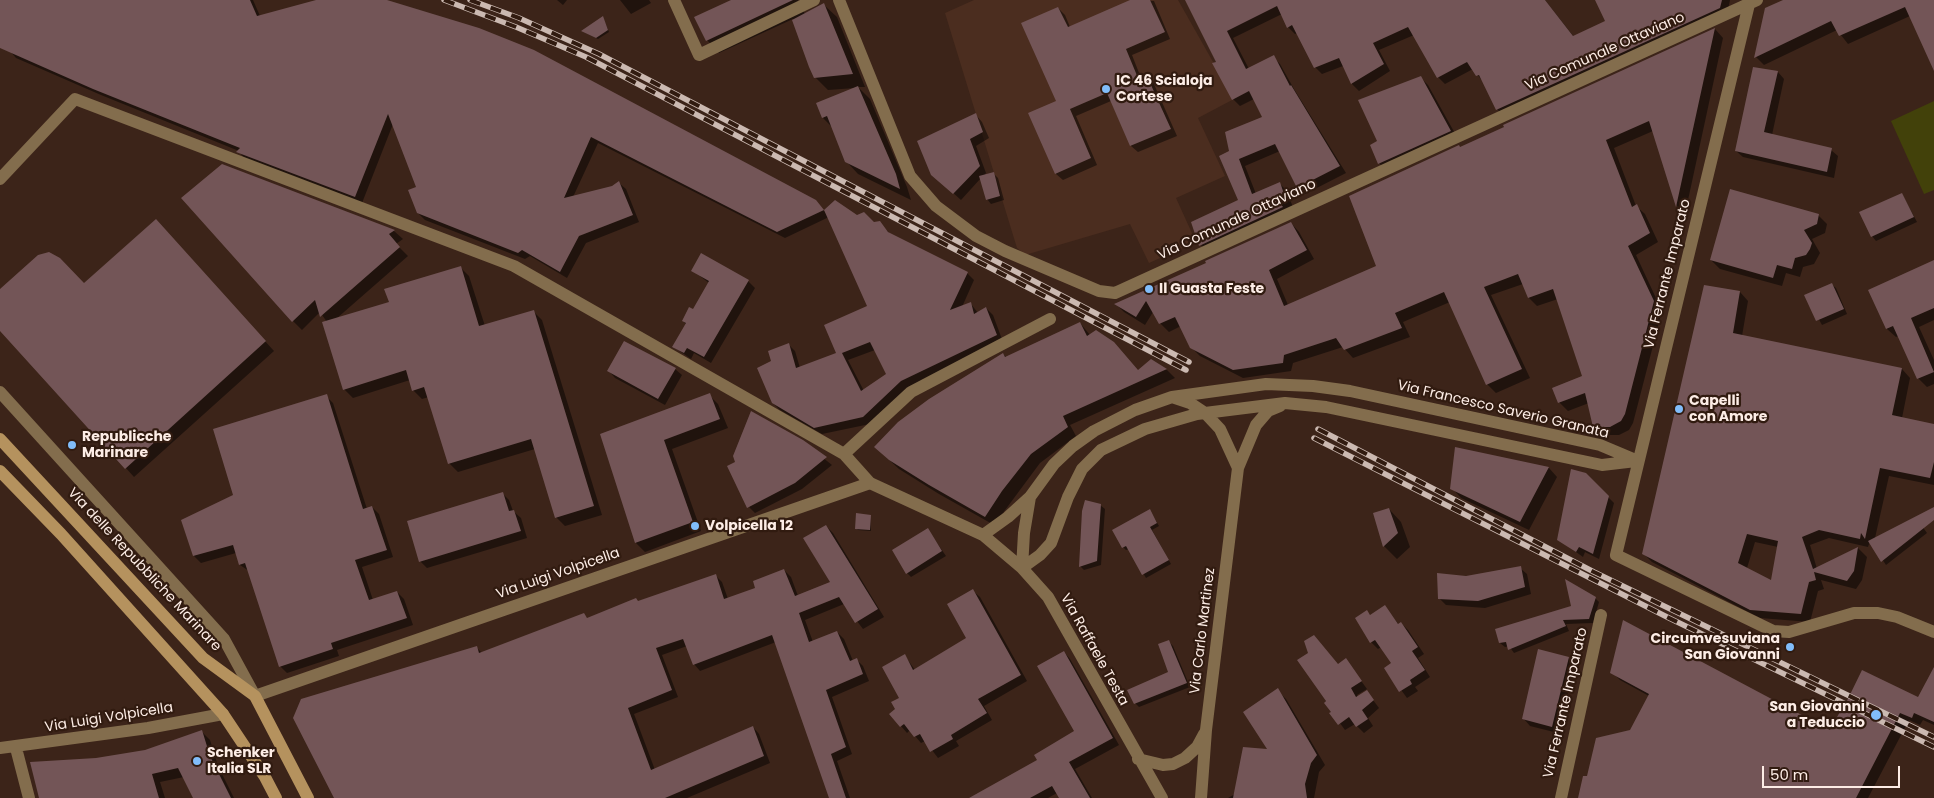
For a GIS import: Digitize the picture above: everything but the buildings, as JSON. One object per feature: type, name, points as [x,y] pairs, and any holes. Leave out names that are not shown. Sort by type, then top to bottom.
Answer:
[{"type":"main road","name":"Via delle Repubbliche Marinare","points":[[0,439],[203,658],[255,696],[308,798]]},
{"type":"main road","points":[[0,470],[223,714],[276,798]]},
{"type":"street","points":[[674,0],[699,55],[814,0]]},
{"type":"street","name":"Via Comunale Ottaviano","points":[[840,3],[910,176],[936,206],[976,236],[1004,251],[1099,291],[1115,293],[1752,1]]},
{"type":"street","name":"Via Ferrante Imparato","points":[[1752,1],[1616,555],[1773,631],[1790,632],[1854,613],[1878,613],[1897,617],[1934,632]]},
{"type":"street","points":[[0,179],[75,98],[514,266],[844,454],[870,483]]},
{"type":"street","points":[[844,454],[911,392],[1050,320]]},
{"type":"street","name":"Via Francesco Saverio Granata","points":[[982,535],[1030,497],[1054,464],[1072,446],[1094,431],[1135,410],[1172,397],[1266,384],[1350,390],[1600,445],[1638,461]]},
{"type":"street","points":[[0,392],[224,639],[255,696]]},
{"type":"street","points":[[1172,397],[1190,403],[1206,413],[1220,429],[1238,468]]},
{"type":"street","points":[[1022,568],[1040,555],[1051,543],[1068,497],[1082,469],[1101,450],[1145,429],[1206,413],[1285,403],[1326,407],[1602,465],[1638,461]]},
{"type":"street","name":"Via Carlo Martinez","points":[[1200,798],[1206,730],[1238,468],[1256,424],[1268,411],[1285,403]]},
{"type":"street","name":"Via Luigi Volpicella","points":[[255,696],[870,483]]},
{"type":"street","name":"Via Raffaele Testa","points":[[870,483],[982,535],[1022,568],[1048,597],[1162,798]]},
{"type":"street","points":[[1022,568],[1024,533],[1030,497]]},
{"type":"street","name":"Via Ferrante Imparato","points":[[1560,798],[1601,615]]},
{"type":"street","name":"Via Luigi Volpicella","points":[[0,748],[16,748],[223,714]]},
{"type":"street","points":[[1138,758],[1163,765],[1173,764],[1197,747],[1206,730]]},
{"type":"street","points":[[16,748],[29,798]]},
{"type":"shaded area","points":[[974,0],[1178,0],[1234,99],[1198,118],[1225,176],[1176,198],[1196,242],[1149,263],[1130,224],[1025,255],[1017,248],[945,13]]},
{"type":"shaded area","points":[[1934,101],[1934,190],[1924,194],[1891,121]]},
{"type":"railway","points":[[444,0],[516,27],[586,57],[1186,370]]},
{"type":"railway","points":[[470,0],[519,18],[599,54],[1189,362]]},
{"type":"railway","points":[[1318,429],[1594,572],[1934,737]]},
{"type":"railway","points":[[1314,438],[1667,617],[1934,747]]},
{"type":"place","name":"IC 46 Scialoja Cortese","points":[[1106,89]]},
{"type":"place","name":"Il Guasta Feste","points":[[1149,289]]},
{"type":"place","name":"Capelli con Amore","points":[[1679,409]]},
{"type":"place","name":"Republicche Marinare","points":[[72,445]]},
{"type":"place","name":"Volpicella 12","points":[[695,526]]},
{"type":"place","name":"Circumvesuviana San Giovanni","points":[[1790,647]]},
{"type":"place","name":"San Giovanni a Teduccio","points":[[1876,715]]},
{"type":"place","name":"Schenker Italia SLR","points":[[197,761]]}]
